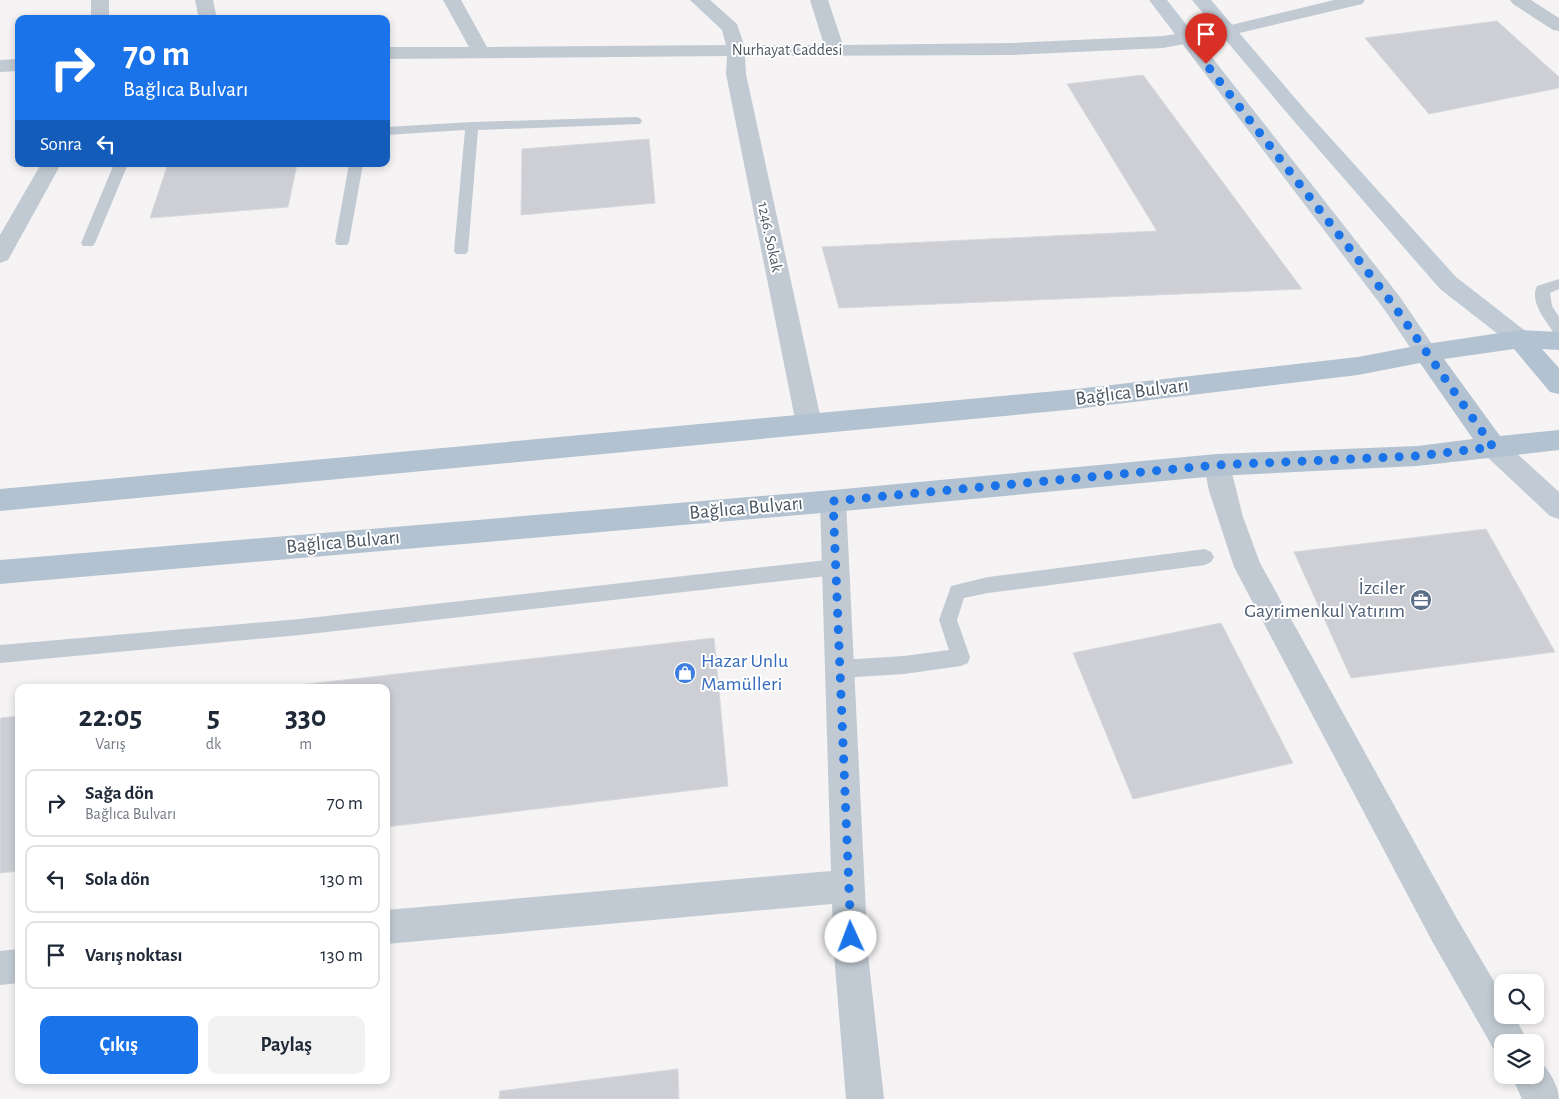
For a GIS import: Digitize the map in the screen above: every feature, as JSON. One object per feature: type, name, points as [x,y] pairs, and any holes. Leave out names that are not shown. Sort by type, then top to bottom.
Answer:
[{"type":"main road","points":[[1158,0],[1392,303],[1493,447],[1559,508]]},
{"type":"main road","points":[[1202,0],[1448,283],[1520,339],[1559,385]]},
{"type":"main road","points":[[1520,339],[1559,341]]},
{"type":"main road","name":"Bağlıca Bulvarı","points":[[0,500],[1164,389],[1358,366],[1426,353],[1520,339]]},
{"type":"main road","name":"Bağlıca Bulvarı","points":[[0,572],[833,501],[1217,465],[1417,456],[1559,440]]},
{"type":"street","points":[[100,0],[100,15]]},
{"type":"street","points":[[204,0],[207,15]]},
{"type":"street","points":[[452,0],[481,52]]},
{"type":"street","name":"1246. Sokak","points":[[699,0],[731,28],[736,50],[736,74],[809,424]]},
{"type":"street","points":[[819,0],[835,49]]},
{"type":"street","name":"Nurhayat Caddesi","points":[[390,53],[1013,49],[1164,42],[1227,31],[1356,0]]},
{"type":"street","points":[[1519,0],[1559,26]]},
{"type":"street","points":[[0,66],[15,65]]},
{"type":"street","points":[[0,254],[49,167]]},
{"type":"street","points":[[1217,465],[1220,489],[1248,567],[1444,928],[1505,1034]]},
{"type":"street","points":[[833,501],[852,954],[864,1099]]},
{"type":"street","points":[[390,927],[849,886]]},
{"type":"street","points":[[0,968],[15,966]]},
{"type":"street","points":[[1534,1084],[1543,1099]]},
{"type":"lane","points":[[390,131],[472,126],[636,121]]},
{"type":"lane","points":[[461,251],[472,126]]},
{"type":"lane","points":[[88,243],[120,167]]},
{"type":"lane","points":[[342,242],[355,167]]},
{"type":"lane","points":[[1559,284],[1542,290],[1545,306],[1559,329]]},
{"type":"lane","points":[[840,669],[904,665],[961,657],[948,620],[957,592],[988,585],[1206,557]]},
{"type":"lane","points":[[0,654],[300,627],[836,567]]},
{"type":"building","points":[[1497,21],[1559,77],[1559,88],[1429,114],[1365,38]]},
{"type":"building","points":[[1143,75],[1302,289],[839,308],[822,247],[1157,231],[1067,84]]},
{"type":"building","points":[[649,139],[655,203],[521,215],[522,149]]},
{"type":"building","points":[[167,167],[296,167],[288,207],[150,218]]},
{"type":"building","points":[[1486,529],[1555,652],[1351,678],[1294,552]]},
{"type":"building","points":[[1221,623],[1293,763],[1133,799],[1073,653]]},
{"type":"building","points":[[714,638],[728,786],[390,827],[390,684],[308,684]]},
{"type":"building","points":[[15,716],[15,871],[0,873],[0,722],[1,718]]},
{"type":"building","points":[[678,1069],[679,1099],[499,1099],[500,1091]]},
{"type":"place","name":"İzciler Gayrimenkul Yatırım","points":[[1421,600]]},
{"type":"place","name":"Hazar Unlu Mamülleri","points":[[685,673]]},
{"type":"route","points":[[851,937],[833,501],[1217,465],[1417,456],[1493,447],[1392,303],[1206,64]]}]
